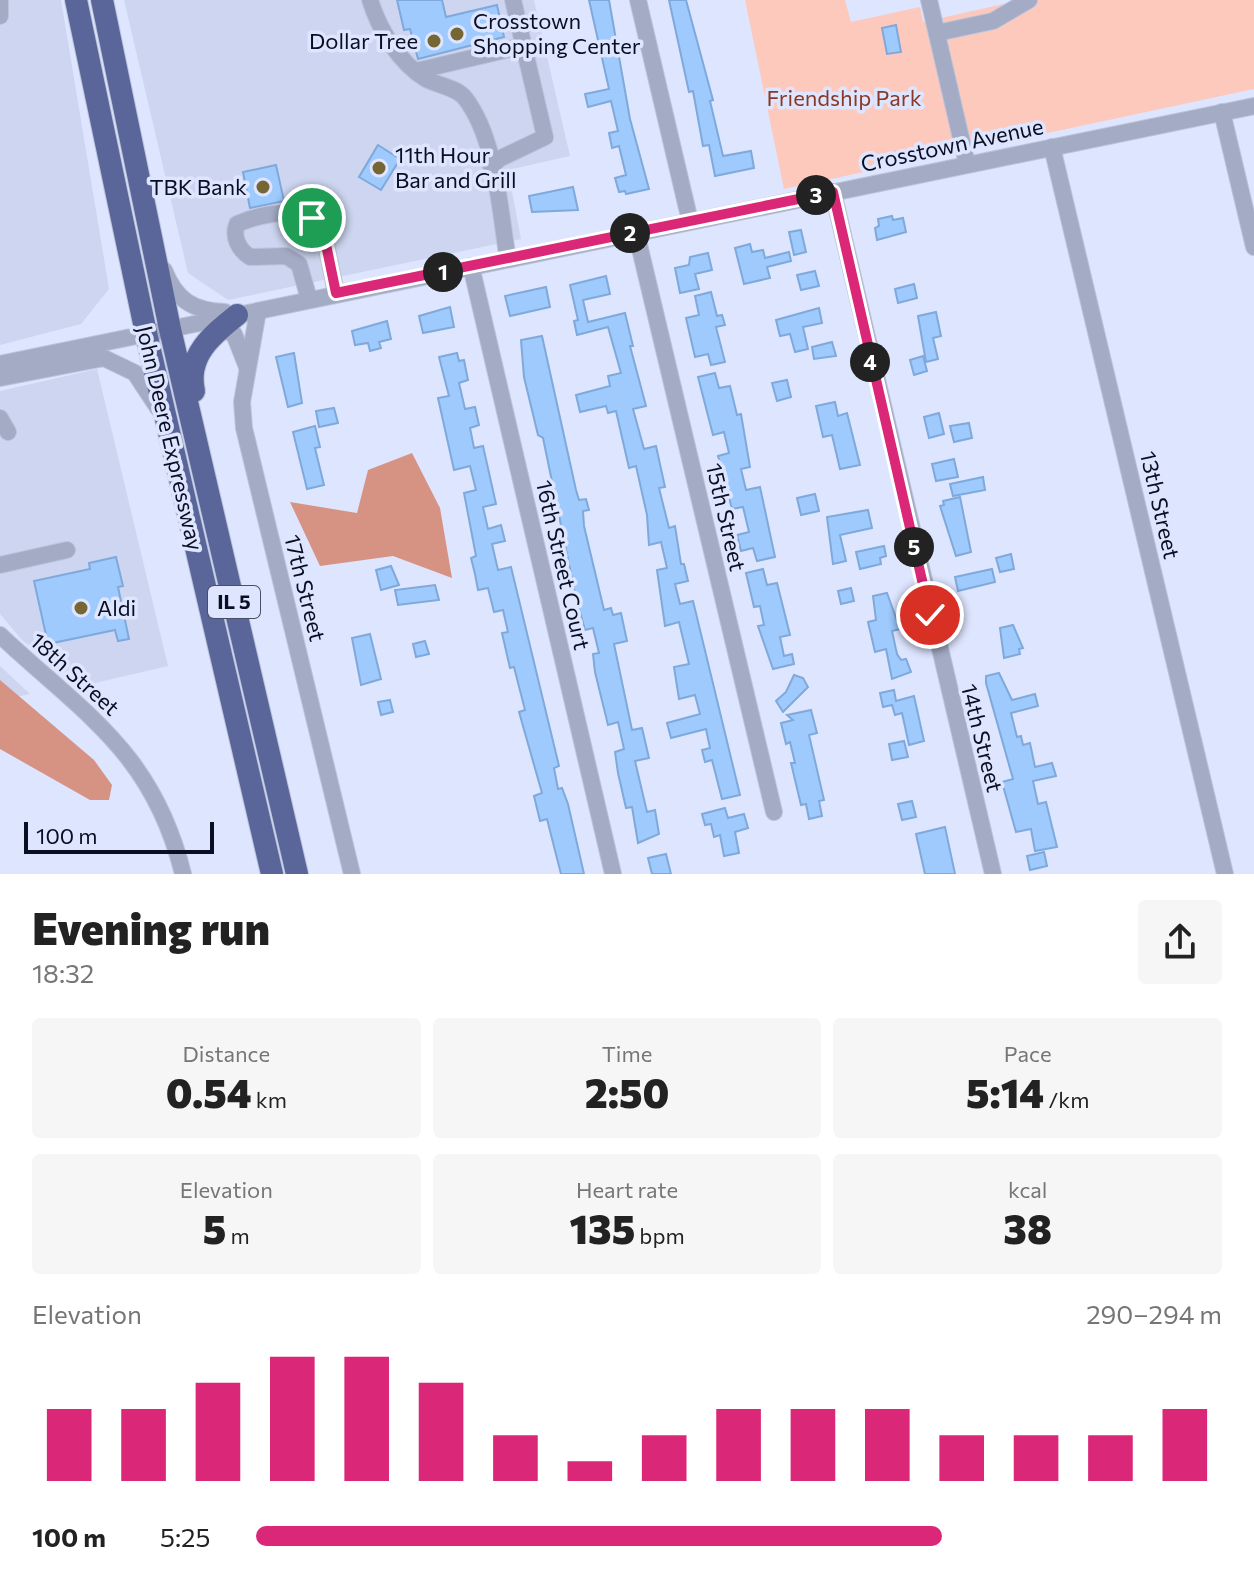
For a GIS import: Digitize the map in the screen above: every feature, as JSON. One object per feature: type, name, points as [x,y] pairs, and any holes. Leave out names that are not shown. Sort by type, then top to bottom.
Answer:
[{"type":"highway","name":"John Deere Expressway","points":[[76,0],[146,333],[272,874]]},
{"type":"highway","name":"John Deere Expressway","points":[[102,0],[170,329],[297,874]]},
{"type":"highway","points":[[230,585],[216,483],[191,374],[196,358],[233,318]]},
{"type":"street","points":[[370,0],[386,38],[416,71],[464,98],[475,115],[491,167],[508,259]]},
{"type":"street","points":[[491,167],[499,159],[545,137],[513,0]]},
{"type":"street","points":[[638,0],[690,221]]},
{"type":"street","points":[[929,0],[967,164]]},
{"type":"street","points":[[937,33],[993,21],[1029,0]]},
{"type":"street","points":[[0,2],[0,16]]},
{"type":"street","points":[[416,71],[523,46]]},
{"type":"street","name":"Crosstown Avenue","points":[[0,364],[1254,106]]},
{"type":"street","points":[[1222,112],[1254,247]]},
{"type":"street","name":"13th Street","points":[[1052,147],[1225,874]]},
{"type":"street","name":"14th Street","points":[[833,192],[993,874]]},
{"type":"street","points":[[309,299],[299,264],[286,256],[250,257],[243,252],[236,235],[250,227],[315,220],[336,293]]},
{"type":"street","points":[[149,230],[165,274],[178,297],[195,309],[233,318],[234,334],[239,341],[247,373]]},
{"type":"street","name":"15th Street","points":[[636,232],[774,812]]},
{"type":"street","name":"16th Street Court","points":[[471,266],[613,874]]},
{"type":"street","name":"17th Street","points":[[233,318],[247,373],[242,416],[249,454],[352,874]]},
{"type":"street","points":[[0,378],[98,358],[115,361],[142,381],[167,424]]},
{"type":"street","points":[[0,565],[67,550]]},
{"type":"street","name":"18th Street","points":[[0,635],[82,704],[135,766],[169,826],[183,874]]},
{"type":"shaded area","points":[[0,0],[61,0],[109,289],[81,324],[0,345]]},
{"type":"shaded area","points":[[124,0],[534,0],[570,156],[508,170],[521,239],[228,300],[188,273]]},
{"type":"shaded area","points":[[97,369],[168,666],[82,686],[22,640],[0,614],[0,391]]},
{"type":"shaded area","points":[[412,453],[440,508],[452,578],[393,556],[320,566],[290,502],[357,513],[368,470]]},
{"type":"shaded area","points":[[0,666],[30,694],[0,700]]},
{"type":"shaded area","points":[[0,680],[94,760],[112,785],[109,800],[90,800],[0,749]]},
{"type":"green space","name":"Friendship Park","points":[[745,0],[845,0],[851,22],[920,7],[923,22],[1021,0],[1254,0],[1254,89],[784,189]]},
{"type":"building","name":"Crosstown Shopping Center","points":[[397,0],[442,0],[446,17],[497,5],[504,37],[418,59],[410,29],[404,30]]},
{"type":"building","points":[[589,0],[609,0],[630,119],[649,189],[626,194],[625,191],[619,192],[615,178],[626,175],[619,146],[612,148],[609,133],[618,131],[611,101],[588,107],[585,94],[609,89]]},
{"type":"building","points":[[669,0],[686,0],[713,100],[710,101],[723,156],[751,151],[754,168],[715,176],[709,145],[703,146],[693,91],[689,92]]},
{"type":"building","points":[[896,25],[901,52],[887,54],[882,28]]},
{"type":"building","name":"11th Hour Bar and Grill","points":[[378,145],[400,159],[381,190],[359,177]]},
{"type":"building","name":"TBK Bank","points":[[276,165],[284,201],[250,208],[243,172]]},
{"type":"building","points":[[573,187],[578,210],[532,212],[529,196]]},
{"type":"building","points":[[892,216],[893,220],[903,218],[906,232],[877,240],[875,228],[879,226],[878,219]]},
{"type":"building","points":[[801,230],[806,252],[794,255],[789,232]]},
{"type":"building","points":[[750,244],[752,252],[763,250],[765,258],[789,252],[791,261],[767,267],[770,278],[744,284],[735,248]]},
{"type":"building","points":[[708,253],[712,270],[695,274],[699,289],[680,293],[675,268],[689,265],[690,257]]},
{"type":"building","points":[[815,271],[819,286],[801,290],[797,275]]},
{"type":"building","points":[[606,276],[610,294],[583,300],[588,322],[625,313],[646,406],[633,409],[644,449],[656,446],[665,487],[659,488],[669,528],[675,526],[681,564],[684,564],[688,581],[675,584],[680,604],[693,601],[740,795],[722,799],[712,760],[705,762],[702,750],[710,748],[706,729],[671,738],[667,723],[700,714],[695,695],[679,699],[674,667],[689,664],[679,622],[665,626],[657,570],[667,568],[661,542],[649,545],[647,515],[636,466],[629,468],[616,411],[608,413],[606,406],[580,412],[576,395],[610,386],[608,376],[621,373],[608,327],[577,335],[574,321],[578,320],[570,285]]},
{"type":"building","points":[[914,284],[917,298],[898,303],[895,289]]},
{"type":"building","points":[[546,287],[550,307],[510,316],[505,296]]},
{"type":"building","points":[[711,292],[717,316],[722,315],[725,325],[716,327],[725,362],[711,365],[708,354],[695,357],[686,318],[699,315],[695,296]]},
{"type":"building","points":[[450,307],[454,327],[423,333],[419,316]]},
{"type":"building","points":[[819,308],[822,323],[803,327],[808,349],[795,352],[790,334],[780,336],[776,320]]},
{"type":"building","points":[[936,312],[941,336],[933,338],[938,359],[926,362],[918,316]]},
{"type":"building","points":[[387,321],[391,339],[379,342],[381,348],[370,351],[368,343],[355,345],[352,331]]},
{"type":"building","points":[[542,336],[576,490],[579,500],[586,499],[589,510],[583,511],[584,526],[604,610],[611,608],[613,615],[621,613],[627,641],[614,644],[632,730],[642,728],[649,758],[635,761],[647,812],[655,810],[659,834],[638,843],[632,807],[626,808],[618,773],[615,752],[624,749],[618,722],[608,725],[595,672],[593,654],[599,653],[593,628],[585,630],[576,598],[543,438],[538,435],[524,377],[521,340]]},
{"type":"building","points":[[832,342],[836,356],[814,359],[812,347]]},
{"type":"building","points":[[294,353],[302,403],[288,407],[276,357]]},
{"type":"building","points":[[457,353],[459,361],[464,360],[468,380],[459,383],[465,409],[475,407],[479,425],[470,428],[474,448],[483,446],[496,504],[483,507],[488,529],[501,525],[505,541],[492,544],[498,570],[511,567],[559,766],[554,768],[558,789],[562,788],[568,804],[584,874],[561,874],[547,819],[540,821],[534,796],[542,793],[519,712],[525,710],[502,633],[508,632],[503,610],[494,612],[488,588],[478,590],[471,558],[476,556],[464,493],[476,490],[470,466],[454,470],[438,398],[449,396],[439,357]]},
{"type":"building","points":[[923,356],[927,371],[914,375],[910,360]]},
{"type":"building","points":[[715,373],[719,388],[730,386],[737,415],[741,414],[750,467],[741,469],[746,490],[760,487],[775,557],[757,561],[753,548],[741,551],[737,535],[749,532],[743,507],[732,509],[718,456],[729,453],[724,432],[713,435],[698,377]]},
{"type":"building","points":[[787,380],[791,397],[777,401],[772,383]]},
{"type":"building","points":[[835,402],[838,416],[847,413],[860,465],[840,469],[832,435],[823,437],[816,406]]},
{"type":"building","points":[[334,408],[338,423],[319,427],[316,411]]},
{"type":"building","points":[[939,413],[944,434],[929,438],[924,417]]},
{"type":"building","points":[[969,423],[972,438],[954,442],[950,426]]},
{"type":"building","points":[[315,426],[320,447],[315,448],[324,485],[307,489],[293,432]]},
{"type":"building","points":[[954,459],[958,477],[936,481],[932,464]]},
{"type":"building","points":[[983,477],[985,490],[953,496],[950,484]]},
{"type":"building","points":[[815,494],[819,511],[801,515],[797,498]]},
{"type":"building","points":[[960,497],[971,552],[956,556],[940,506],[944,505],[943,501]]},
{"type":"building","points":[[868,510],[872,528],[840,535],[846,561],[833,564],[827,517]]},
{"type":"building","points":[[884,546],[886,556],[880,558],[881,564],[860,569],[856,552]]},
{"type":"building","points":[[1011,554],[1014,569],[1000,572],[996,558]]},
{"type":"building","name":"Aldi","points":[[116,557],[123,586],[118,587],[129,639],[118,641],[115,630],[48,644],[34,581],[90,569],[89,563]]},
{"type":"building","points":[[391,566],[399,585],[381,590],[376,570]]},
{"type":"building","points":[[763,569],[767,585],[777,583],[790,635],[780,637],[784,656],[792,654],[794,664],[773,669],[758,626],[764,625],[760,606],[754,607],[746,573]]},
{"type":"building","points":[[992,569],[995,582],[958,591],[955,577]]},
{"type":"building","points":[[435,585],[439,600],[398,605],[395,590]]},
{"type":"building","points":[[851,588],[854,601],[841,604],[838,591]]},
{"type":"building","points":[[887,593],[900,629],[892,631],[897,654],[901,660],[906,659],[911,672],[892,679],[886,649],[875,652],[868,622],[876,620],[873,596]]},
{"type":"building","points":[[1013,625],[1023,648],[1019,649],[1020,654],[1004,658],[1000,628]]},
{"type":"building","points":[[370,634],[381,679],[361,685],[352,638]]},
{"type":"building","points":[[425,641],[429,654],[416,657],[413,644]]},
{"type":"building","points":[[999,673],[1012,700],[1035,694],[1038,706],[1011,713],[1017,737],[1021,736],[1023,745],[1030,743],[1035,767],[1052,763],[1056,776],[1033,781],[1038,804],[1046,802],[1057,847],[1035,851],[1031,829],[1016,832],[1002,782],[1013,779],[986,683],[986,676]]},
{"type":"building","points":[[794,675],[803,678],[808,687],[783,712],[776,701],[786,692]]},
{"type":"building","points":[[894,690],[896,701],[914,696],[924,741],[909,745],[902,713],[895,715],[892,705],[883,707],[880,693]]},
{"type":"building","points":[[390,700],[393,712],[381,715],[378,702]]},
{"type":"building","points":[[811,710],[817,733],[809,735],[824,800],[819,801],[822,816],[809,819],[806,804],[801,805],[791,763],[795,763],[790,742],[786,744],[781,723],[793,720],[787,715]]},
{"type":"building","points":[[904,741],[908,757],[892,760],[889,744]]},
{"type":"building","points":[[912,801],[916,817],[902,820],[898,804]]},
{"type":"building","points":[[725,808],[728,818],[744,814],[748,828],[735,832],[739,853],[724,856],[720,835],[714,837],[711,824],[705,825],[702,814]]},
{"type":"building","points":[[945,827],[955,874],[925,874],[916,834]]},
{"type":"building","points":[[1044,852],[1047,866],[1030,870],[1027,856]]},
{"type":"building","points":[[666,854],[671,874],[652,874],[648,858]]},
{"type":"place","name":"Crosstown Shopping Center","points":[[457,34]]},
{"type":"place","name":"Dollar Tree","points":[[434,41]]},
{"type":"place","name":"11th Hour Bar and Grill","points":[[379,168]]},
{"type":"place","name":"TBK Bank","points":[[263,187]]},
{"type":"place","name":"Aldi","points":[[81,608]]},
{"type":"route","points":[[312,218],[322,225],[336,293],[833,192],[930,615]]}]
